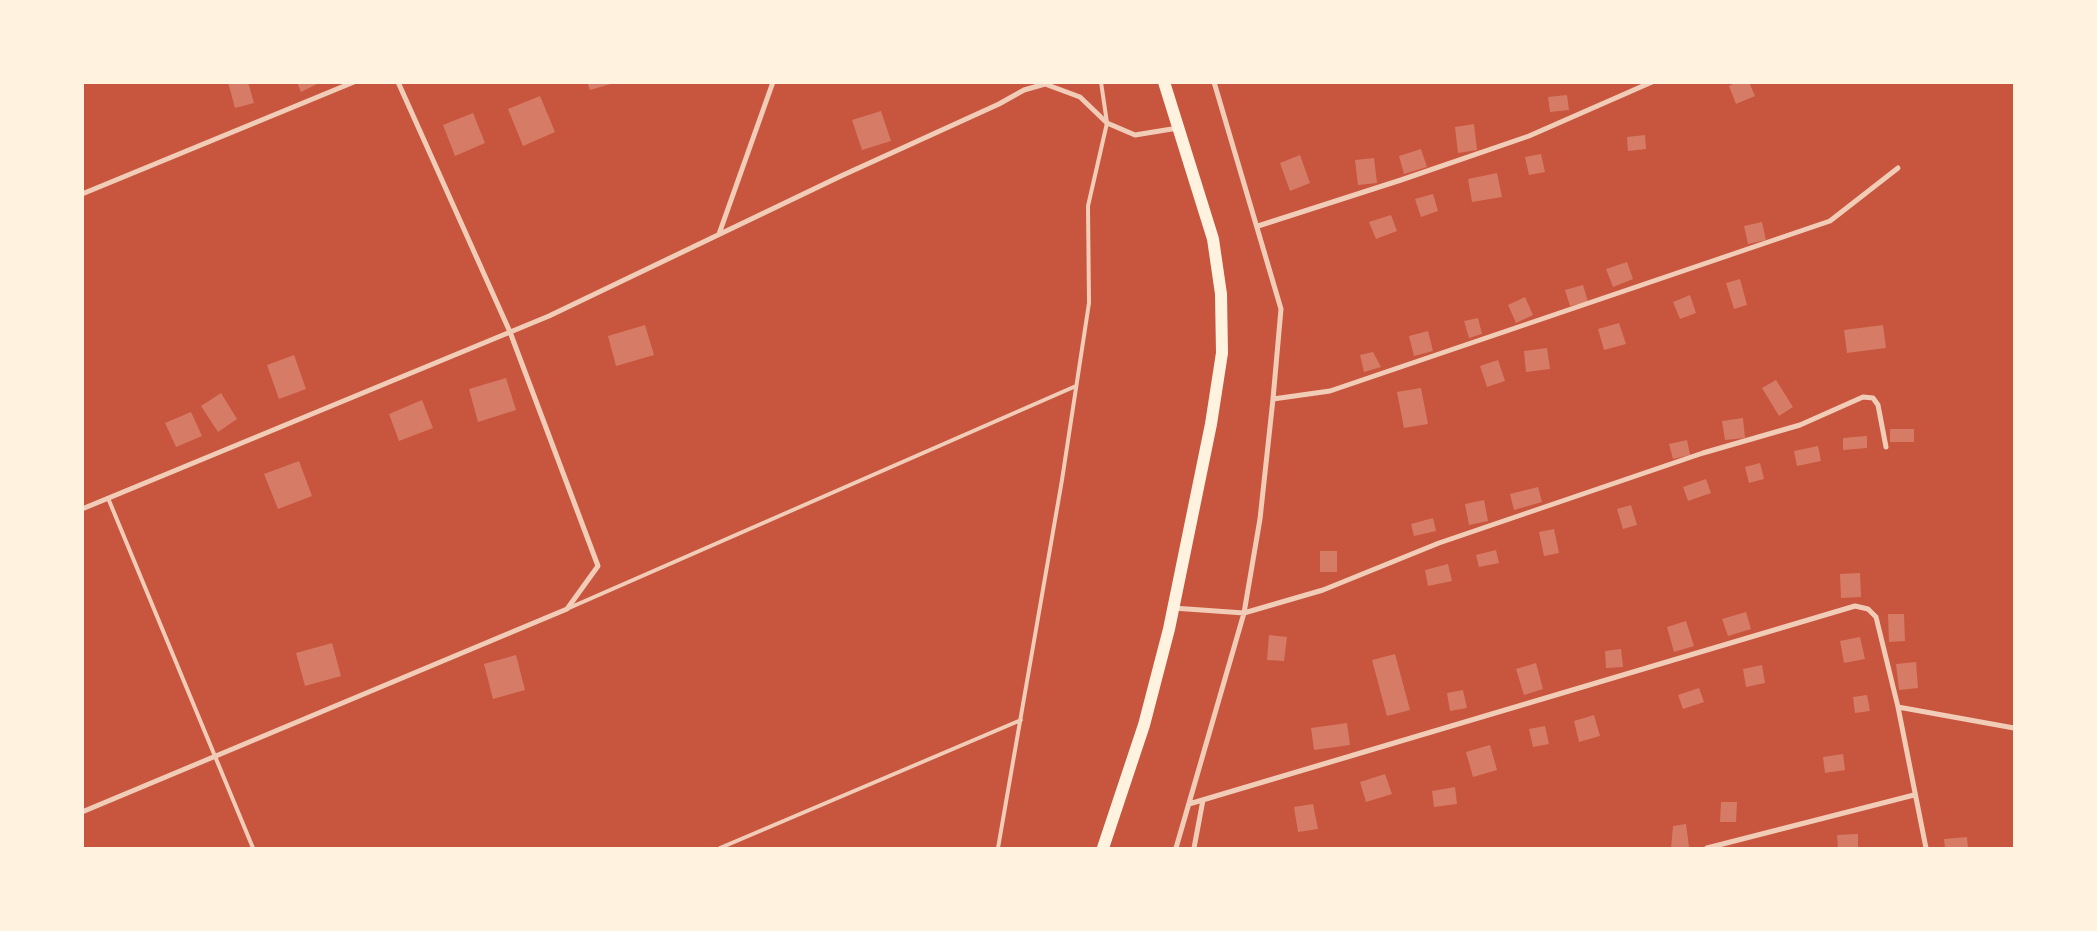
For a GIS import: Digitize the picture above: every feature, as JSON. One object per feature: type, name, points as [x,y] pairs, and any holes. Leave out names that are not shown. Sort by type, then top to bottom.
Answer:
[{"type":"main road","points":[[1102,848],[1144,725],[1165,648],[1211,424],[1222,353],[1223,323],[1221,294],[1213,239],[1164,82]]},
{"type":"street","points":[[82,194],[354,82]]},
{"type":"street","points":[[82,812],[566,608],[598,566],[510,332],[398,82]]},
{"type":"street","points":[[720,234],[773,82]]},
{"type":"street","points":[[1176,848],[1244,614],[1260,519],[1274,399],[1281,309],[1214,82]]},
{"type":"street","points":[[1258,226],[1529,136],[1652,82]]},
{"type":"street","points":[[82,509],[549,316],[999,104],[1024,90],[1045,84],[1080,97],[1107,123],[1135,135],[1179,128]]},
{"type":"street","points":[[1274,399],[1330,391],[1830,221],[1898,168]]},
{"type":"street","points":[[1173,608],[1244,614],[1323,590],[1439,543],[1704,453],[1800,425],[1864,397],[1873,398],[1878,405],[1886,447]]},
{"type":"street","points":[[1189,804],[1855,606],[1868,609],[1876,617],[1898,707],[1926,848]]},
{"type":"street","points":[[1898,707],[2014,728]]},
{"type":"street","points":[[1708,848],[1914,795]]},
{"type":"street","points":[[1194,848],[1203,800]]},
{"type":"lane","points":[[998,848],[1021,720],[1089,303],[1088,206],[1107,123],[1101,82]]},
{"type":"lane","points":[[566,608],[1076,386]]},
{"type":"lane","points":[[108,498],[254,848]]},
{"type":"lane","points":[[720,848],[1021,720]]},
{"type":"building","points":[[228,82],[248,82],[254,103],[235,108]]},
{"type":"building","points":[[297,82],[321,82],[301,92]]},
{"type":"building","points":[[587,82],[614,82],[614,83],[590,90]]},
{"type":"building","points":[[1737,82],[1749,82],[1755,96],[1736,104],[1729,86]]},
{"type":"building","points":[[1567,95],[1569,110],[1550,112],[1548,97]]},
{"type":"building","points":[[540,96],[555,132],[523,146],[508,109]]},
{"type":"building","points":[[881,111],[891,141],[862,150],[852,120]]},
{"type":"building","points":[[473,113],[485,143],[455,156],[443,125]]},
{"type":"building","points":[[1474,124],[1477,150],[1458,153],[1455,127]]},
{"type":"building","points":[[1645,135],[1646,149],[1628,151],[1627,137]]},
{"type":"building","points":[[1421,149],[1427,167],[1404,174],[1399,156]]},
{"type":"building","points":[[1541,154],[1545,172],[1529,175],[1525,157]]},
{"type":"building","points":[[1300,155],[1310,183],[1290,191],[1280,163]]},
{"type":"building","points":[[1374,158],[1377,183],[1358,185],[1355,160]]},
{"type":"building","points":[[1497,173],[1502,197],[1472,202],[1468,179]]},
{"type":"building","points":[[1433,194],[1438,211],[1421,217],[1415,199]]},
{"type":"building","points":[[1391,215],[1397,231],[1376,239],[1369,222]]},
{"type":"building","points":[[1762,222],[1766,240],[1748,244],[1744,226]]},
{"type":"building","points":[[1627,262],[1633,279],[1613,287],[1606,269]]},
{"type":"building","points":[[1740,279],[1747,305],[1734,309],[1726,283]]},
{"type":"building","points":[[1583,285],[1588,302],[1570,306],[1565,290]]},
{"type":"building","points":[[1690,295],[1696,313],[1680,319],[1673,302]]},
{"type":"building","points":[[1525,297],[1533,315],[1516,323],[1508,305]]},
{"type":"building","points":[[1478,318],[1482,334],[1469,338],[1464,321]]},
{"type":"building","points":[[1619,323],[1626,344],[1604,350],[1598,329]]},
{"type":"building","points":[[645,325],[654,355],[616,366],[608,336]]},
{"type":"building","points":[[1883,325],[1886,348],[1847,353],[1844,330]]},
{"type":"building","points":[[1428,331],[1433,351],[1414,356],[1409,336]]},
{"type":"building","points":[[1547,348],[1550,369],[1526,372],[1524,351]]},
{"type":"building","points":[[1373,352],[1381,367],[1364,372],[1360,355]]},
{"type":"building","points":[[294,355],[306,389],[279,399],[267,365]]},
{"type":"building","points":[[1498,360],[1505,381],[1487,387],[1480,366]]},
{"type":"building","points":[[506,378],[516,410],[478,422],[469,389]]},
{"type":"building","points":[[1776,380],[1793,407],[1779,416],[1762,388]]},
{"type":"building","points":[[1421,388],[1428,424],[1404,428],[1397,392]]},
{"type":"building","points":[[221,393],[237,419],[218,432],[201,406]]},
{"type":"building","points":[[422,400],[433,428],[399,441],[389,414]]},
{"type":"building","points":[[191,412],[202,436],[176,447],[165,423]]},
{"type":"building","points":[[1743,418],[1745,438],[1725,440],[1722,421]]},
{"type":"building","points":[[1890,429],[1914,429],[1914,442],[1890,442]]},
{"type":"building","points":[[1867,436],[1867,448],[1843,450],[1843,438]]},
{"type":"building","points":[[1687,440],[1690,455],[1673,459],[1669,444]]},
{"type":"building","points":[[1818,446],[1821,461],[1797,466],[1794,451]]},
{"type":"building","points":[[299,461],[312,496],[278,509],[264,474]]},
{"type":"building","points":[[1760,463],[1764,479],[1749,483],[1745,467]]},
{"type":"building","points":[[1706,479],[1711,493],[1688,501],[1683,487]]},
{"type":"building","points":[[1538,487],[1542,502],[1514,510],[1510,494]]},
{"type":"building","points":[[1484,500],[1488,521],[1469,525],[1465,504]]},
{"type":"building","points":[[1631,505],[1637,525],[1623,529],[1617,509]]},
{"type":"building","points":[[1433,518],[1436,531],[1414,536],[1411,524]]},
{"type":"building","points":[[1554,529],[1559,553],[1544,556],[1539,532]]},
{"type":"building","points":[[1496,550],[1499,563],[1479,567],[1476,555]]},
{"type":"building","points":[[1320,551],[1337,551],[1337,572],[1320,572]]},
{"type":"building","points":[[1448,564],[1452,581],[1428,586],[1425,570]]},
{"type":"building","points":[[1860,573],[1861,597],[1841,598],[1840,574]]},
{"type":"building","points":[[1746,612],[1751,629],[1728,636],[1722,619]]},
{"type":"building","points":[[1888,614],[1904,614],[1905,641],[1889,642]]},
{"type":"building","points":[[1686,621],[1694,646],[1674,652],[1667,627]]},
{"type":"building","points":[[1269,635],[1287,637],[1284,661],[1267,660]]},
{"type":"building","points":[[1860,637],[1865,659],[1844,663],[1840,641]]},
{"type":"building","points":[[332,643],[341,676],[305,686],[296,653]]},
{"type":"building","points":[[1621,649],[1623,667],[1606,668],[1605,651]]},
{"type":"building","points":[[1395,654],[1410,710],[1387,716],[1372,660]]},
{"type":"building","points":[[516,655],[525,690],[493,699],[484,664]]},
{"type":"building","points":[[1916,662],[1918,688],[1899,690],[1896,664]]},
{"type":"building","points":[[1536,663],[1543,689],[1524,695],[1516,669]]},
{"type":"building","points":[[1762,665],[1765,683],[1746,687],[1743,669]]},
{"type":"building","points":[[1699,688],[1704,702],[1683,709],[1678,695]]},
{"type":"building","points":[[1463,690],[1467,708],[1450,711],[1447,693]]},
{"type":"building","points":[[1867,695],[1870,711],[1855,713],[1853,697]]},
{"type":"building","points":[[1594,715],[1600,736],[1579,742],[1574,721]]},
{"type":"building","points":[[1347,723],[1350,745],[1314,750],[1311,728]]},
{"type":"building","points":[[1545,726],[1549,744],[1533,747],[1529,729]]},
{"type":"building","points":[[1490,745],[1497,770],[1473,777],[1466,752]]},
{"type":"building","points":[[1843,754],[1845,770],[1825,773],[1823,757]]},
{"type":"building","points":[[1385,774],[1392,794],[1366,802],[1360,782]]},
{"type":"building","points":[[1455,787],[1457,804],[1434,807],[1432,791]]},
{"type":"building","points":[[1721,802],[1737,802],[1736,822],[1720,822]]},
{"type":"building","points":[[1313,804],[1318,829],[1298,832],[1294,807]]},
{"type":"building","points":[[1686,824],[1689,847],[1671,848],[1673,826]]},
{"type":"building","points":[[1858,834],[1858,848],[1838,848],[1837,835]]},
{"type":"building","points":[[1967,837],[1968,848],[1945,848],[1944,839]]}]
